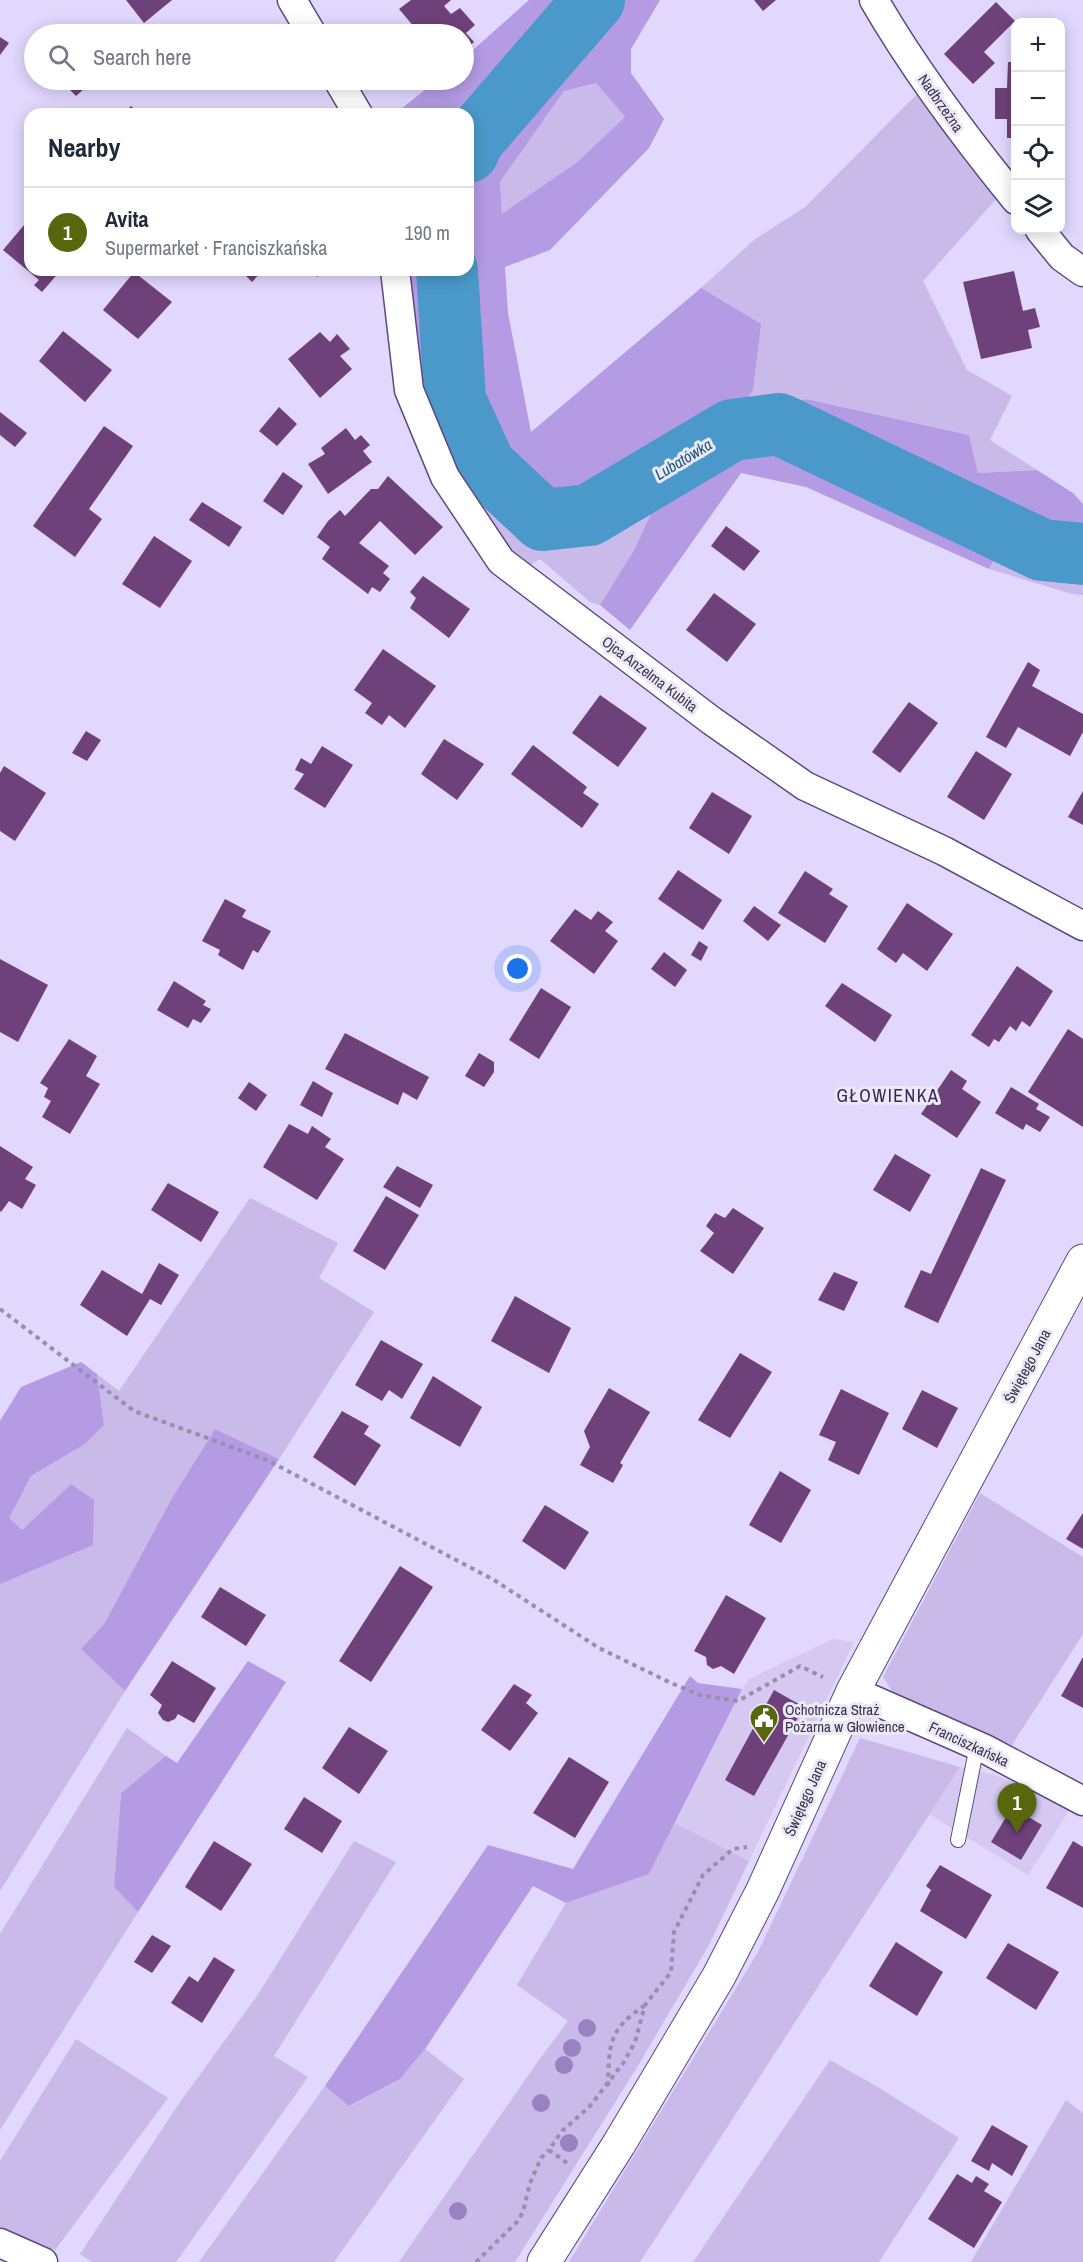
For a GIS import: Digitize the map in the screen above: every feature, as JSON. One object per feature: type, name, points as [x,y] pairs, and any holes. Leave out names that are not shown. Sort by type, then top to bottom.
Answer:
[{"type":"street","points":[[292,0],[306,24]]},
{"type":"street","name":"Nadbrzeżna","points":[[874,0],[897,40],[967,140],[1011,194]]},
{"type":"street","points":[[344,90],[354,108]]},
{"type":"street","points":[[1043,234],[1062,257],[1083,272]]},
{"type":"street","name":"Ojca Anzelma Kubita","points":[[396,276],[409,390],[445,477],[501,561],[712,722],[805,786],[944,851],[1083,926]]},
{"type":"street","name":"Świętego Jana","points":[[544,2262],[619,2144],[719,1976],[763,1890],[853,1691],[1083,1261]]},
{"type":"street","name":"Franciszkańska","points":[[853,1691],[976,1746],[1083,1801]]},
{"type":"street","points":[[0,2243],[43,2262]]},
{"type":"lane","points":[[958,1840],[976,1746]]},
{"type":"path","points":[[0,1309],[134,1411],[267,1460],[494,1580],[598,1648],[671,1683],[700,1695],[738,1701],[800,1666],[853,1691]]},
{"type":"path","points":[[608,2086],[609,2051],[614,2032],[631,2014],[645,2005],[671,1971],[674,1932],[703,1875],[733,1849],[741,1846],[752,1848]]},
{"type":"path","points":[[476,2262],[518,2221],[541,2158],[562,2131],[608,2086],[624,2062],[635,2042],[644,2016],[645,2005]]},
{"type":"path","points":[[549,2150],[572,2166]]},
{"type":"shaded area","points":[[529,0],[660,0],[631,49],[631,73],[664,119],[649,148],[550,250],[505,267],[508,313],[531,432],[701,288],[761,324],[753,390],[735,414],[806,399],[969,435],[978,473],[1037,470],[1073,493],[1083,504],[1083,537],[1016,519],[989,569],[806,487],[741,473],[630,630],[600,605],[634,550],[662,490],[646,464],[580,501],[547,503],[502,462],[469,399],[426,401],[413,358],[408,276],[474,276],[474,108],[402,108],[425,90],[474,90],[474,49]],"holes":[[[596,83],[625,117],[576,163],[502,214],[500,182],[564,91]]]},
{"type":"shaded area","points":[[596,83],[625,117],[576,163],[502,215],[500,182],[564,91]]},
{"type":"shaded area","points":[[917,94],[998,197],[923,281],[967,370],[1012,396],[990,440],[1037,470],[978,473],[969,435],[806,399],[734,414],[701,288],[754,240],[805,207]]},
{"type":"shaded area","points":[[469,399],[502,462],[580,501],[646,464],[662,490],[634,550],[600,605],[590,602],[540,559],[526,568],[486,519],[440,437],[426,401]]},
{"type":"shaded area","points":[[1004,543],[1083,566],[1083,595],[1072,594],[989,569]]},
{"type":"shaded area","points":[[250,1198],[338,1243],[319,1278],[374,1312],[279,1459],[215,1429],[172,1498],[104,1624],[81,1649],[125,1691],[0,1891],[0,1584],[8,1580],[71,1484],[22,1530],[8,1518],[31,1476],[85,1444],[104,1425],[97,1374],[119,1391]]},
{"type":"shaded area","points":[[81,1362],[97,1374],[104,1425],[85,1444],[31,1476],[9,1518],[22,1530],[71,1484],[94,1500],[93,1545],[0,1584],[0,1421],[21,1387]]},
{"type":"shaded area","points":[[215,1429],[279,1459],[125,1691],[81,1649],[104,1624],[172,1498]]},
{"type":"shaded area","points":[[980,1493],[1083,1557],[1083,1634],[1012,1745],[893,1693],[883,1677]]},
{"type":"shaded area","points":[[833,1639],[854,1642],[749,1861],[675,1823],[749,1679]]},
{"type":"shaded area","points":[[248,1661],[286,1682],[138,1912],[114,1887],[121,1793],[166,1756],[177,1763]]},
{"type":"shaded area","points":[[690,1676],[698,1683],[742,1689],[649,1874],[566,1903],[533,1886],[425,2049],[400,2079],[349,2106],[325,2086],[488,1845],[573,1869]]},
{"type":"shaded area","points":[[127,1728],[166,1756],[121,1793],[114,1887],[138,1912],[0,2130],[0,1934]]},
{"type":"shaded area","points":[[860,1738],[960,1767],[640,2262],[569,2262],[758,1952]]},
{"type":"shaded area","points":[[960,1767],[991,1774],[1028,1787],[1070,1809],[1028,1875],[929,1814]]},
{"type":"shaded area","points":[[675,1823],[749,1861],[709,1945],[636,2069],[515,2262],[399,2262],[568,2021],[517,1985],[566,1903],[649,1874]]},
{"type":"shaded area","points":[[354,1841],[396,1862],[274,2056],[308,2077],[176,2262],[92,2262],[80,2254],[178,2105],[259,1993]]},
{"type":"shaded area","points":[[76,2039],[168,2098],[55,2250],[0,2228],[0,2161]]},
{"type":"shaded area","points":[[425,2049],[464,2079],[334,2262],[199,2262],[325,2086],[350,2106],[400,2079]]},
{"type":"shaded area","points":[[830,2060],[959,2138],[879,2262],[693,2262]]},
{"type":"shaded area","points":[[1066,2100],[1083,2113],[1083,2262],[971,2262]]},
{"type":"building","points":[[126,0],[172,0],[144,23]]},
{"type":"building","points":[[411,0],[451,0],[444,6],[451,14],[460,8],[475,25],[412,24],[399,9]]},
{"type":"building","points":[[754,0],[776,0],[763,11]]},
{"type":"building","points":[[996,2],[1012,18],[1011,25],[984,52],[995,63],[973,84],[944,54]]},
{"type":"building","points":[[0,37],[9,43],[0,55]]},
{"type":"building","points":[[1008,62],[1011,62],[1011,138],[1007,138],[1007,119],[995,119],[995,88],[1007,88]]},
{"type":"building","points":[[70,90],[83,90],[76,96]]},
{"type":"building","points":[[24,225],[24,268],[3,250]]},
{"type":"building","points":[[1014,271],[1023,311],[1035,308],[1040,327],[1028,330],[1032,348],[981,359],[963,282]]},
{"type":"building","points":[[34,276],[56,276],[42,292],[34,285],[39,280]]},
{"type":"building","points":[[131,276],[139,276],[172,302],[138,339],[103,310]]},
{"type":"building","points":[[246,276],[258,276],[252,282]]},
{"type":"building","points":[[63,331],[112,370],[85,402],[39,361]]},
{"type":"building","points":[[320,332],[330,342],[337,334],[350,349],[340,356],[352,369],[320,398],[288,359]]},
{"type":"building","points":[[279,407],[297,424],[277,446],[259,431]]},
{"type":"building","points":[[0,412],[27,433],[15,447],[0,435]]},
{"type":"building","points":[[104,426],[133,446],[89,509],[102,519],[75,557],[33,526]]},
{"type":"building","points":[[346,428],[355,440],[361,435],[370,445],[363,451],[372,462],[328,494],[308,464],[325,454],[321,448]]},
{"type":"building","points":[[283,472],[303,486],[283,515],[263,501]]},
{"type":"building","points":[[388,476],[443,527],[415,555],[380,521],[359,543],[389,566],[383,573],[390,579],[380,592],[372,587],[368,594],[322,559],[330,547],[317,537],[328,521],[340,510],[345,516],[371,489],[378,489]]},
{"type":"building","points":[[202,502],[242,527],[229,547],[189,520]]},
{"type":"building","points":[[726,526],[760,551],[744,571],[711,546]]},
{"type":"building","points":[[154,536],[192,561],[160,608],[122,584]]},
{"type":"building","points":[[423,576],[470,609],[449,638],[410,608],[416,598],[410,592]]},
{"type":"building","points":[[714,593],[756,624],[727,662],[686,630]]},
{"type":"building","points":[[383,649],[436,686],[405,728],[389,715],[382,725],[365,713],[372,703],[354,690]]},
{"type":"building","points":[[1028,662],[1040,670],[1032,686],[1083,714],[1083,732],[1070,756],[1018,727],[1006,748],[986,737]]},
{"type":"building","points":[[600,695],[647,728],[618,767],[572,733]]},
{"type":"building","points":[[909,702],[938,723],[900,773],[872,752]]},
{"type":"building","points":[[86,731],[101,740],[87,761],[72,753]]},
{"type":"building","points":[[444,739],[484,764],[457,800],[421,774]]},
{"type":"building","points":[[533,745],[587,787],[583,793],[599,804],[582,828],[511,774]]},
{"type":"building","points":[[322,746],[353,765],[325,808],[294,789],[304,774],[295,770],[301,758],[311,764]]},
{"type":"building","points":[[976,751],[1012,774],[984,820],[947,797]]},
{"type":"building","points":[[4,766],[46,793],[15,841],[0,831],[0,773]]},
{"type":"building","points":[[1083,791],[1083,825],[1068,817]]},
{"type":"building","points":[[712,792],[752,816],[729,854],[689,828]]},
{"type":"building","points":[[678,870],[722,900],[703,930],[658,899]]},
{"type":"building","points":[[805,871],[833,889],[829,894],[848,906],[825,943],[778,913]]},
{"type":"building","points":[[225,899],[246,910],[242,917],[271,931],[258,953],[253,950],[243,970],[218,955],[220,950],[202,941]]},
{"type":"building","points":[[907,903],[953,934],[927,971],[903,953],[896,963],[877,949]]},
{"type":"building","points":[[754,906],[781,925],[768,941],[743,921]]},
{"type":"building","points":[[575,909],[591,920],[598,911],[613,922],[605,931],[618,941],[594,974],[550,941]]},
{"type":"building","points":[[699,941],[708,947],[701,961],[691,955]]},
{"type":"building","points":[[664,952],[687,970],[675,987],[651,969]]},
{"type":"building","points":[[0,959],[48,985],[18,1042],[0,1032]]},
{"type":"building","points":[[1017,966],[1053,991],[1030,1027],[1022,1021],[1016,1031],[1010,1026],[999,1042],[994,1039],[989,1047],[971,1035]]},
{"type":"building","points":[[174,981],[206,1001],[203,1005],[211,1009],[201,1023],[193,1019],[188,1028],[157,1010]]},
{"type":"building","points":[[842,983],[892,1015],[875,1042],[825,1006]]},
{"type":"building","points":[[541,988],[571,1007],[539,1059],[509,1040]]},
{"type":"building","points":[[1068,1029],[1083,1039],[1083,1127],[1028,1092]]},
{"type":"building","points":[[345,1033],[429,1077],[417,1100],[403,1092],[398,1105],[325,1069]]},
{"type":"building","points":[[69,1039],[97,1056],[86,1076],[100,1084],[70,1134],[42,1117],[51,1101],[44,1097],[48,1088],[40,1083]]},
{"type":"building","points":[[479,1053],[494,1062],[494,1072],[484,1087],[465,1076]]},
{"type":"building","points":[[951,1070],[967,1081],[962,1089],[981,1102],[957,1138],[921,1114]]},
{"type":"building","points":[[313,1081],[333,1093],[322,1117],[300,1105]]},
{"type":"building","points":[[249,1082],[267,1095],[256,1111],[238,1098]]},
{"type":"building","points":[[1011,1087],[1039,1104],[1036,1109],[1050,1117],[1040,1132],[1026,1124],[1023,1130],[995,1113]]},
{"type":"building","points":[[289,1124],[308,1134],[312,1126],[331,1139],[325,1147],[344,1159],[317,1200],[263,1167]]},
{"type":"building","points":[[0,1146],[33,1167],[25,1179],[36,1185],[22,1209],[9,1201],[0,1211]]},
{"type":"building","points":[[895,1154],[931,1175],[910,1212],[873,1190]]},
{"type":"building","points":[[397,1166],[433,1185],[420,1208],[383,1187]]},
{"type":"building","points":[[981,1168],[1006,1180],[938,1323],[904,1307],[921,1270],[931,1274]]},
{"type":"building","points":[[168,1183],[219,1212],[201,1242],[151,1210]]},
{"type":"building","points":[[386,1196],[419,1215],[385,1270],[353,1251]]},
{"type":"building","points":[[733,1208],[764,1228],[733,1274],[700,1251],[714,1233],[706,1226],[715,1213],[725,1218]]},
{"type":"building","points":[[159,1263],[179,1275],[161,1305],[150,1299],[127,1336],[80,1305],[102,1270],[142,1294]]},
{"type":"building","points":[[834,1272],[858,1282],[844,1311],[818,1300]]},
{"type":"building","points":[[515,1296],[571,1328],[549,1373],[491,1341]]},
{"type":"building","points":[[381,1340],[423,1364],[402,1399],[389,1390],[382,1401],[355,1385]]},
{"type":"building","points":[[740,1353],[772,1372],[730,1438],[698,1420]]},
{"type":"building","points":[[433,1376],[482,1407],[460,1447],[410,1418]]},
{"type":"building","points":[[609,1388],[650,1412],[620,1463],[623,1465],[613,1483],[580,1465],[590,1447],[584,1431]]},
{"type":"building","points":[[841,1389],[889,1413],[859,1475],[828,1460],[836,1442],[819,1435]]},
{"type":"building","points":[[922,1390],[958,1408],[937,1448],[902,1429]]},
{"type":"building","points":[[342,1411],[369,1426],[364,1434],[381,1445],[355,1486],[313,1457]]},
{"type":"building","points":[[780,1471],[811,1490],[781,1543],[749,1525]]},
{"type":"building","points":[[545,1505],[589,1532],[565,1570],[522,1541]]},
{"type":"building","points":[[1083,1513],[1083,1549],[1066,1539]]},
{"type":"building","points":[[400,1566],[433,1587],[371,1682],[339,1661]]},
{"type":"building","points":[[220,1587],[266,1615],[246,1646],[201,1617]]},
{"type":"building","points":[[726,1595],[766,1618],[734,1674],[721,1666],[713,1669],[707,1665],[706,1657],[694,1651]]},
{"type":"building","points":[[1083,1657],[1083,1708],[1061,1696]]},
{"type":"building","points":[[172,1661],[216,1688],[194,1723],[178,1714],[175,1719],[168,1722],[163,1720],[158,1713],[162,1705],[150,1695]]},
{"type":"building","points":[[514,1684],[532,1695],[526,1703],[538,1713],[510,1751],[481,1730]]},
{"type":"building","name":"Ochotnicza Straż Pożarna w Głowience","points":[[774,1690],[804,1707],[754,1796],[725,1780]]},
{"type":"building","points":[[349,1727],[388,1751],[359,1794],[322,1768]]},
{"type":"building","points":[[569,1757],[609,1782],[575,1838],[533,1813]]},
{"type":"building","points":[[304,1797],[342,1821],[322,1853],[284,1829]]},
{"type":"building","points":[[1012,1807],[1042,1825],[1021,1860],[991,1842]]},
{"type":"building","points":[[214,1841],[252,1864],[221,1911],[185,1887]]},
{"type":"building","points":[[1073,1841],[1083,1847],[1083,1908],[1046,1888]]},
{"type":"building","points":[[940,1865],[992,1895],[966,1939],[920,1911],[931,1890],[926,1886]]},
{"type":"building","points":[[152,1935],[171,1946],[152,1973],[134,1962]]},
{"type":"building","points":[[896,1942],[943,1972],[917,2016],[869,1986]]},
{"type":"building","points":[[1008,1943],[1059,1972],[1036,2010],[986,1978]]},
{"type":"building","points":[[214,1957],[235,1970],[202,2023],[171,2003],[189,1976],[198,1982]]},
{"type":"building","points":[[992,2125],[1028,2146],[1012,2176],[992,2163],[989,2171],[971,2161]]},
{"type":"building","points":[[957,2174],[972,2183],[976,2176],[989,2184],[984,2191],[1002,2202],[974,2248],[928,2219]]},
{"type":"waterway","name":"Lubatówka","points":[[474,139],[594,0]]},
{"type":"waterway","name":"Lubatówka","points":[[447,276],[455,400],[485,466],[543,520],[589,515],[732,430],[779,424],[1042,550],[1083,554]]},
{"type":"place","name":"Ochotnicza Straż Pożarna w Głowience","points":[[764,1744]]},
{"type":"place","name":"Avita","points":[[1017,1833]]},
{"type":"district","name":"GŁOWIENKA","points":[[888,1095]]}]
